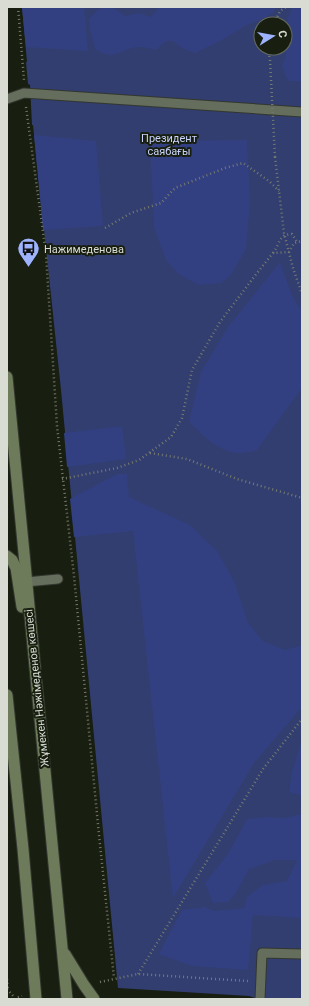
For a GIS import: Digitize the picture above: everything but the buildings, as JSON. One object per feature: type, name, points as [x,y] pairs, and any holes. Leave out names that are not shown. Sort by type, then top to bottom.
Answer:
[{"type":"main road","name":"Жұмекен Нәжімеденов көшесі","points":[[7,377],[10,434],[33,642],[67,999]]},
{"type":"main road","points":[[7,556],[12,560],[16,568],[24,618],[33,642]]},
{"type":"main road","points":[[7,695],[36,995]]},
{"type":"main road","points":[[63,950],[94,999]]},
{"type":"lane","points":[[7,99],[24,93],[302,112]]},
{"type":"lane","points":[[26,582],[58,579]]},
{"type":"lane","points":[[260,999],[262,953],[302,954]]},
{"type":"path","points":[[18,7],[24,93],[46,254],[57,426],[74,576],[98,836],[114,978]]},
{"type":"path","points":[[278,16],[281,7]]},
{"type":"path","points":[[280,11],[286,7]]},
{"type":"path","points":[[269,56],[275,157],[285,235],[302,294]]},
{"type":"path","points":[[105,228],[131,213],[161,203],[175,188],[225,168],[243,163],[269,181],[279,191]]},
{"type":"path","points":[[62,479],[117,468],[139,460],[171,437],[182,418],[192,370],[220,322],[256,273],[279,245],[281,238],[285,235],[292,234],[297,242]]},
{"type":"path","points":[[289,252],[294,243],[302,241]]},
{"type":"path","points":[[273,253],[289,252]]},
{"type":"path","points":[[150,453],[186,459],[237,479],[302,498]]},
{"type":"path","points":[[138,974],[263,769],[302,719]]},
{"type":"path","points":[[84,985],[138,974],[260,982]]},
{"type":"path","points":[[7,979],[8,990],[15,998],[36,995]]},
{"type":"green space","name":"Президент саябағы","points":[[22,7],[302,7],[302,999],[258,999],[249,996],[118,988],[61,390],[32,125],[30,85],[28,84]]},
{"type":"green space","points":[[22,7],[84,7],[88,51],[26,47]]},
{"type":"green space","points":[[112,7],[125,16],[140,13],[150,17],[158,10],[158,7],[275,7],[274,12],[268,16],[253,16],[253,23],[195,53],[180,47],[174,41],[166,41],[156,50],[140,47],[128,49],[114,55],[108,55],[95,49],[89,19],[99,9]]},
{"type":"green space","points":[[292,7],[302,7],[302,81],[290,81],[286,77],[282,65],[286,56],[293,56],[293,16],[289,16]]},
{"type":"green space","points":[[34,135],[96,141],[103,226],[43,230]]},
{"type":"green space","points":[[247,140],[250,201],[246,249],[231,275],[221,283],[199,285],[180,275],[166,260],[154,227],[150,141]]},
{"type":"green space","points":[[280,262],[292,295],[302,312],[302,388],[257,450],[236,453],[227,451],[204,436],[189,422],[201,372],[228,327]]},
{"type":"green space","points":[[122,426],[126,459],[67,467],[64,433]]},
{"type":"green space","points":[[117,474],[127,474],[129,497],[190,525],[217,551],[235,583],[248,623],[263,641],[285,650],[302,645],[302,707],[254,763],[173,898],[133,531],[74,537],[70,499]]},
{"type":"green space","points":[[302,745],[302,796],[289,792],[292,772],[300,746]]},
{"type":"green space","points":[[302,814],[302,918],[253,915],[248,970],[192,966],[159,954],[182,910],[205,907],[214,911],[244,908],[247,897],[263,885],[287,881],[297,860],[275,860],[249,869],[236,893],[228,902],[213,903],[205,883],[228,854],[247,819],[266,817],[285,818]]},
{"type":"place","name":"Нажимеденова","points":[[29,268]]}]
